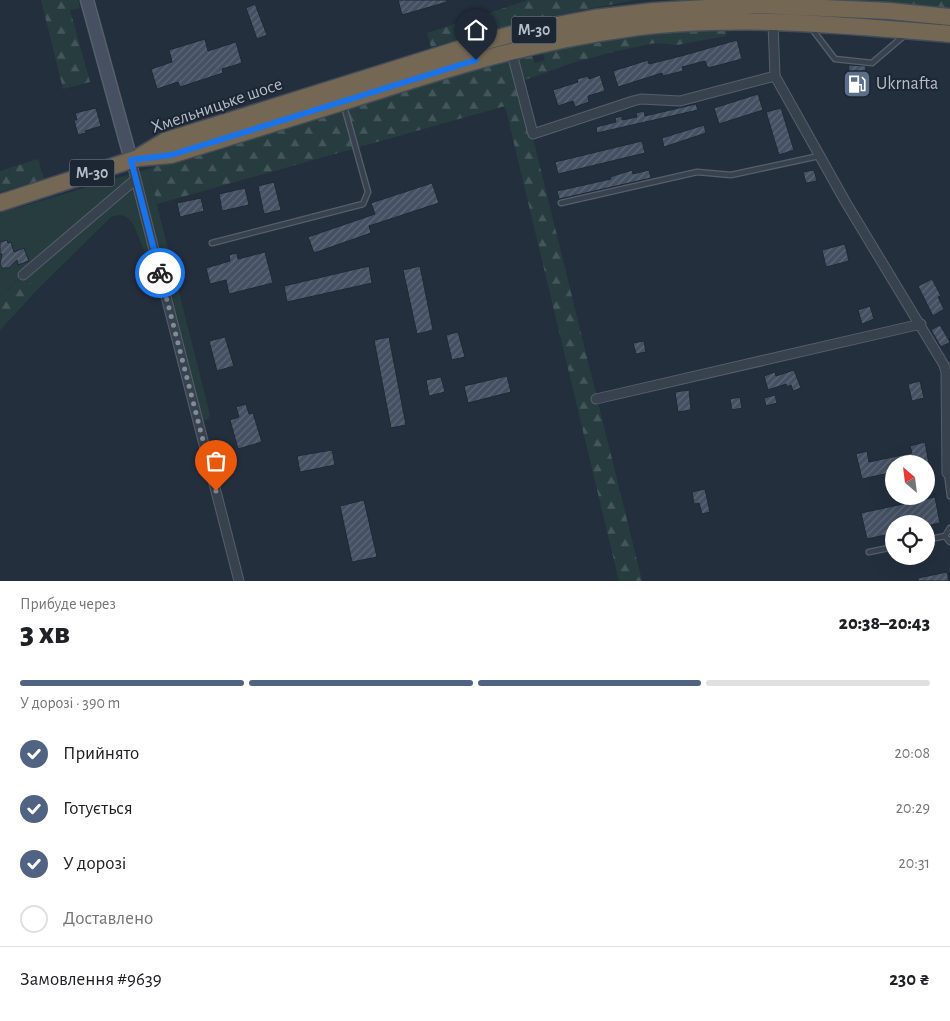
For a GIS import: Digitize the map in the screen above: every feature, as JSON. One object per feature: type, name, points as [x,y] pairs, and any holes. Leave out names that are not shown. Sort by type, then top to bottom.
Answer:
[{"type":"highway","name":"Хмельницьке шосе","points":[[134,159],[166,141],[437,55],[520,32],[622,14],[681,9],[773,6],[889,11],[950,17]]},
{"type":"highway","points":[[773,6],[773,23]]},
{"type":"highway","name":"Хмельницьке шосе","points":[[134,159],[171,155],[442,70],[511,50],[566,38],[645,26],[773,23],[910,30],[950,34]]},
{"type":"highway","name":"М-30","points":[[0,203],[134,159]]},
{"type":"street","points":[[87,0],[134,159],[136,180],[239,581]]},
{"type":"street","points":[[773,23],[775,76],[819,156],[942,359],[946,372],[948,473]]},
{"type":"street","points":[[511,50],[533,134],[641,99],[680,101],[775,76]]},
{"type":"street","points":[[23,275],[136,180]]},
{"type":"street","points":[[596,399],[921,324]]},
{"type":"lane","points":[[808,24],[835,59],[872,63],[910,30]]},
{"type":"lane","points":[[212,243],[363,204],[368,192],[343,102]]},
{"type":"lane","points":[[561,203],[697,172],[731,175],[819,156]]},
{"type":"lane","points":[[948,473],[950,496]]},
{"type":"lane","points":[[935,538],[945,536],[950,528]]},
{"type":"lane","points":[[945,536],[950,542]]},
{"type":"lane","points":[[869,552],[885,549]]},
{"type":"green space","points":[[41,0],[78,0],[80,8],[70,10],[90,82],[63,89]]},
{"type":"green space","points":[[528,0],[635,0],[520,22],[431,47],[427,33]]},
{"type":"green space","points":[[786,0],[950,0],[950,11]]},
{"type":"green space","points":[[726,30],[726,36],[677,45],[655,43],[617,51],[575,62],[522,81],[515,57],[531,53],[535,63],[545,60],[542,50],[658,31]]},
{"type":"green space","points":[[513,57],[642,581],[619,581],[505,106],[157,204],[148,169]]},
{"type":"green space","points":[[38,159],[44,179],[0,192],[0,171]]},
{"type":"green space","points":[[148,169],[210,415],[207,420],[198,420],[171,316],[134,226],[130,220],[122,215],[111,217],[37,290],[22,275],[0,297],[0,213]]},
{"type":"green space","points":[[23,275],[37,290],[0,330],[0,297]]},
{"type":"building","points":[[398,0],[447,0],[447,2],[402,15]]},
{"type":"building","points":[[255,4],[267,35],[257,39],[246,8]]},
{"type":"building","points":[[205,39],[208,51],[236,42],[242,63],[222,69],[223,73],[180,87],[178,82],[157,89],[151,69],[172,62],[169,50]]},
{"type":"building","points":[[737,40],[742,59],[708,68],[705,61],[682,67],[683,71],[663,76],[662,73],[618,87],[613,71],[648,60],[649,64]]},
{"type":"building","points":[[849,65],[866,66],[864,84],[859,92],[852,90],[848,76]]},
{"type":"building","points":[[600,75],[605,91],[588,96],[589,102],[575,107],[573,101],[558,106],[553,90],[578,82],[577,79],[588,76],[589,79]]},
{"type":"building","points":[[758,94],[763,110],[719,124],[714,108]]},
{"type":"building","points":[[696,104],[698,110],[597,133],[596,127],[616,122],[615,118],[622,116],[622,120],[637,117],[636,113],[644,111],[645,116]]},
{"type":"building","points":[[96,108],[101,126],[78,135],[74,120],[77,120],[75,113]]},
{"type":"building","points":[[781,108],[794,150],[779,155],[766,112]]},
{"type":"building","points":[[704,125],[706,133],[664,147],[662,138]]},
{"type":"building","points":[[642,141],[645,153],[558,174],[555,162]]},
{"type":"building","points":[[632,170],[633,174],[649,170],[651,178],[559,199],[557,191],[611,179],[610,177]]},
{"type":"building","points":[[814,170],[817,181],[806,183],[803,172]]},
{"type":"building","points":[[274,182],[281,210],[264,214],[258,186]]},
{"type":"building","points":[[432,183],[439,203],[369,226],[371,233],[314,253],[308,237],[375,214],[371,203]]},
{"type":"building","points":[[245,188],[249,205],[222,211],[219,194]]},
{"type":"building","points":[[201,198],[204,211],[180,217],[177,203]]},
{"type":"building","points":[[7,240],[8,243],[11,242],[14,252],[24,248],[29,261],[18,265],[17,260],[9,268],[2,268],[0,264],[2,254],[0,254],[0,242]]},
{"type":"building","points":[[845,244],[849,261],[826,267],[822,250]]},
{"type":"building","points":[[265,252],[273,283],[229,294],[226,280],[210,284],[206,268],[230,261],[229,255],[237,253],[238,259]]},
{"type":"building","points":[[369,266],[372,283],[287,302],[284,286]]},
{"type":"building","points":[[420,266],[433,330],[417,334],[403,270]]},
{"type":"building","points":[[932,279],[941,296],[938,297],[944,309],[933,316],[918,286]]},
{"type":"building","points":[[870,306],[874,319],[862,324],[858,310]]},
{"type":"building","points":[[940,325],[950,342],[941,347],[931,330]]},
{"type":"building","points":[[458,332],[465,357],[452,360],[446,335]]},
{"type":"building","points":[[225,337],[234,366],[217,371],[209,341]]},
{"type":"building","points":[[389,337],[406,425],[391,428],[374,340]]},
{"type":"building","points":[[644,341],[646,352],[636,354],[633,343]]},
{"type":"building","points":[[794,370],[801,388],[793,391],[791,385],[787,387],[786,384],[768,390],[764,376],[775,372],[776,376]]},
{"type":"building","points":[[507,376],[511,392],[468,403],[464,386]]},
{"type":"building","points":[[441,377],[445,392],[429,396],[426,380]]},
{"type":"building","points":[[920,381],[924,398],[912,401],[908,384]]},
{"type":"building","points":[[689,390],[691,410],[678,412],[675,392]]},
{"type":"building","points":[[775,395],[777,403],[766,406],[764,398]]},
{"type":"building","points":[[740,397],[742,408],[732,410],[730,399]]},
{"type":"building","points":[[246,404],[249,414],[253,413],[262,442],[238,449],[230,420],[239,417],[236,407]]},
{"type":"building","points":[[925,442],[927,455],[902,455],[912,453],[910,446]]},
{"type":"building","points":[[332,450],[335,465],[300,472],[297,456]]},
{"type":"building","points":[[867,451],[869,462],[885,459],[885,474],[862,479],[856,454]]},
{"type":"building","points":[[705,489],[710,512],[702,514],[699,503],[694,504],[692,492]]},
{"type":"building","points":[[935,497],[940,523],[935,524],[935,515],[885,515],[885,535],[867,539],[861,513],[898,505],[935,505]]},
{"type":"building","points":[[364,500],[377,557],[352,562],[340,506]]},
{"type":"building","points":[[947,572],[949,581],[918,581],[918,578]]},
{"type":"way so far","points":[[160,273],[216,491]]},
{"type":"place","name":"Ukrnafta","points":[[857,84]]},
{"type":"route","points":[[160,273],[131,160],[171,155],[476,60]]}]
